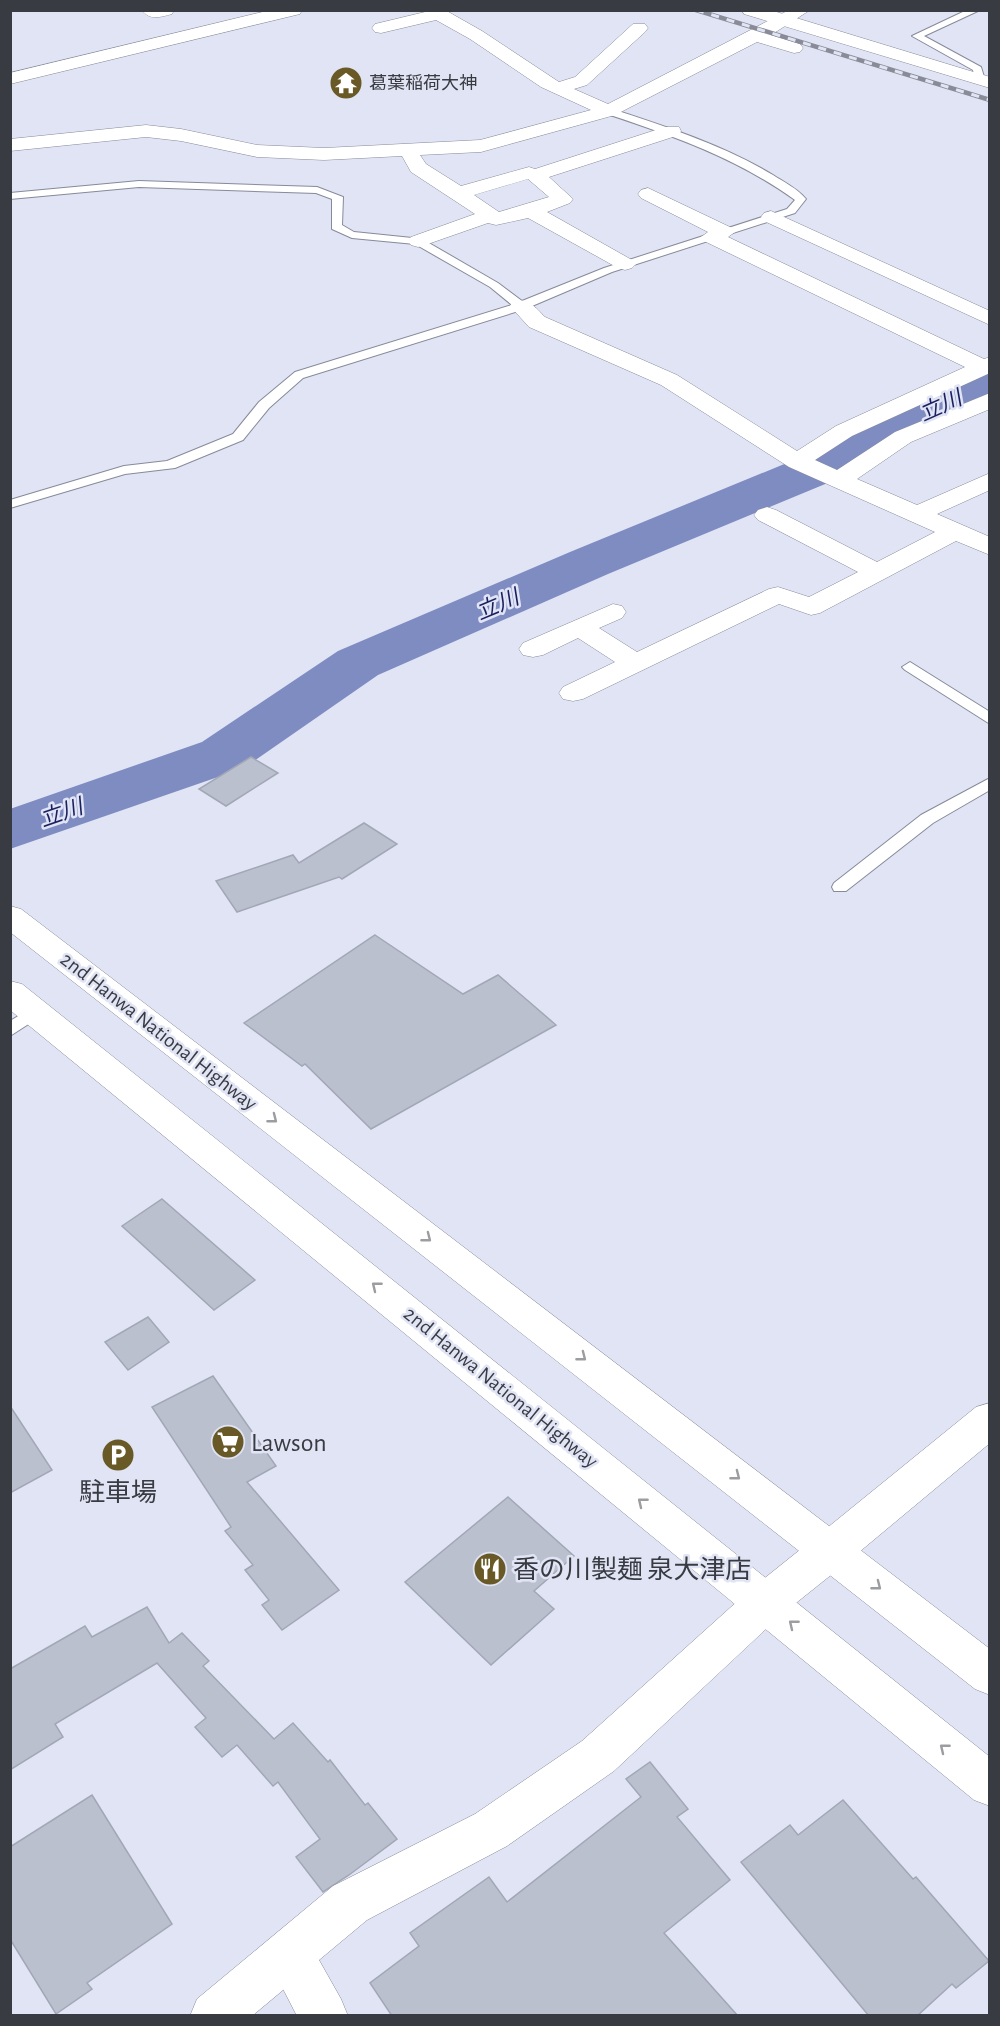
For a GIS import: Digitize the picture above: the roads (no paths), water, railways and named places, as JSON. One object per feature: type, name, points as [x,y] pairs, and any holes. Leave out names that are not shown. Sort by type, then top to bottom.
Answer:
[{"type":"main road","points":[[150,10],[154,13],[166,10]]},
{"type":"main road","points":[[10,79],[294,10]]},
{"type":"main road","points":[[750,10],[985,81]]},
{"type":"main road","points":[[10,145],[146,131],[181,135],[257,151],[324,154],[481,146],[608,111],[802,10]]},
{"type":"main road","points":[[398,37],[376,25],[435,12],[476,34],[557,88],[608,111]]},
{"type":"main road","points":[[557,88],[581,81],[639,28]]},
{"type":"main road","points":[[754,36],[794,48]]},
{"type":"main road","points":[[535,175],[672,131]]},
{"type":"main road","points":[[408,150],[418,168],[496,219],[531,211],[563,199],[535,175],[529,173],[458,193]]},
{"type":"main road","points":[[648,194],[718,234],[984,369]]},
{"type":"main road","points":[[531,211],[626,264]]},
{"type":"main road","points":[[418,242],[491,215]]},
{"type":"main road","points":[[771,217],[990,319]]},
{"type":"main road","points":[[870,312],[924,289]]},
{"type":"main road","points":[[521,306],[537,322],[669,380],[797,461],[990,547]]},
{"type":"main road","points":[[797,461],[844,431],[984,369]]},
{"type":"main road","points":[[832,478],[903,437],[990,400]]},
{"type":"main road","points":[[916,515],[990,480]]},
{"type":"main road","points":[[766,515],[877,572]]},
{"type":"main road","points":[[573,693],[778,595],[811,607],[954,532]]},
{"type":"main road","points":[[533,648],[613,612]]},
{"type":"main road","points":[[579,627],[634,663]]},
{"type":"main road","name":"2nd Hanwa National Highway","points":[[10,916],[990,1675]]},
{"type":"main road","name":"2nd Hanwa National Highway","points":[[19,1011],[766,1602],[990,1785]]},
{"type":"main road","points":[[214,2016],[350,1903],[491,1830],[598,1756],[766,1602],[990,1419]]},
{"type":"main road","points":[[289,1954],[324,2016]]},
{"type":"lane","points":[[976,10],[917,36],[978,69],[985,81]]},
{"type":"lane","points":[[10,504],[124,470],[170,465],[238,437],[264,405],[300,375],[521,306],[626,264],[791,211],[801,199],[779,182],[672,131],[608,111]]},
{"type":"lane","points":[[10,196],[139,184],[317,190],[338,196],[336,226],[352,235],[418,242],[494,285],[521,306]]},
{"type":"lane","points":[[910,667],[990,719]]},
{"type":"lane","points":[[840,887],[927,819],[990,783]]},
{"type":"waterway","name":"立川","points":[[10,830],[223,755],[358,663],[589,563],[812,471],[858,441],[990,383]]},
{"type":"railway","points":[[696,10],[990,100]]},
{"type":"place","name":"葛葉稲荷大神","points":[[346,83]]},
{"type":"place","name":"Lawson","points":[[228,1442]]},
{"type":"place","name":"駐車場","points":[[118,1455]]},
{"type":"place","name":"香の川製麺 泉大津店","points":[[490,1569]]}]
